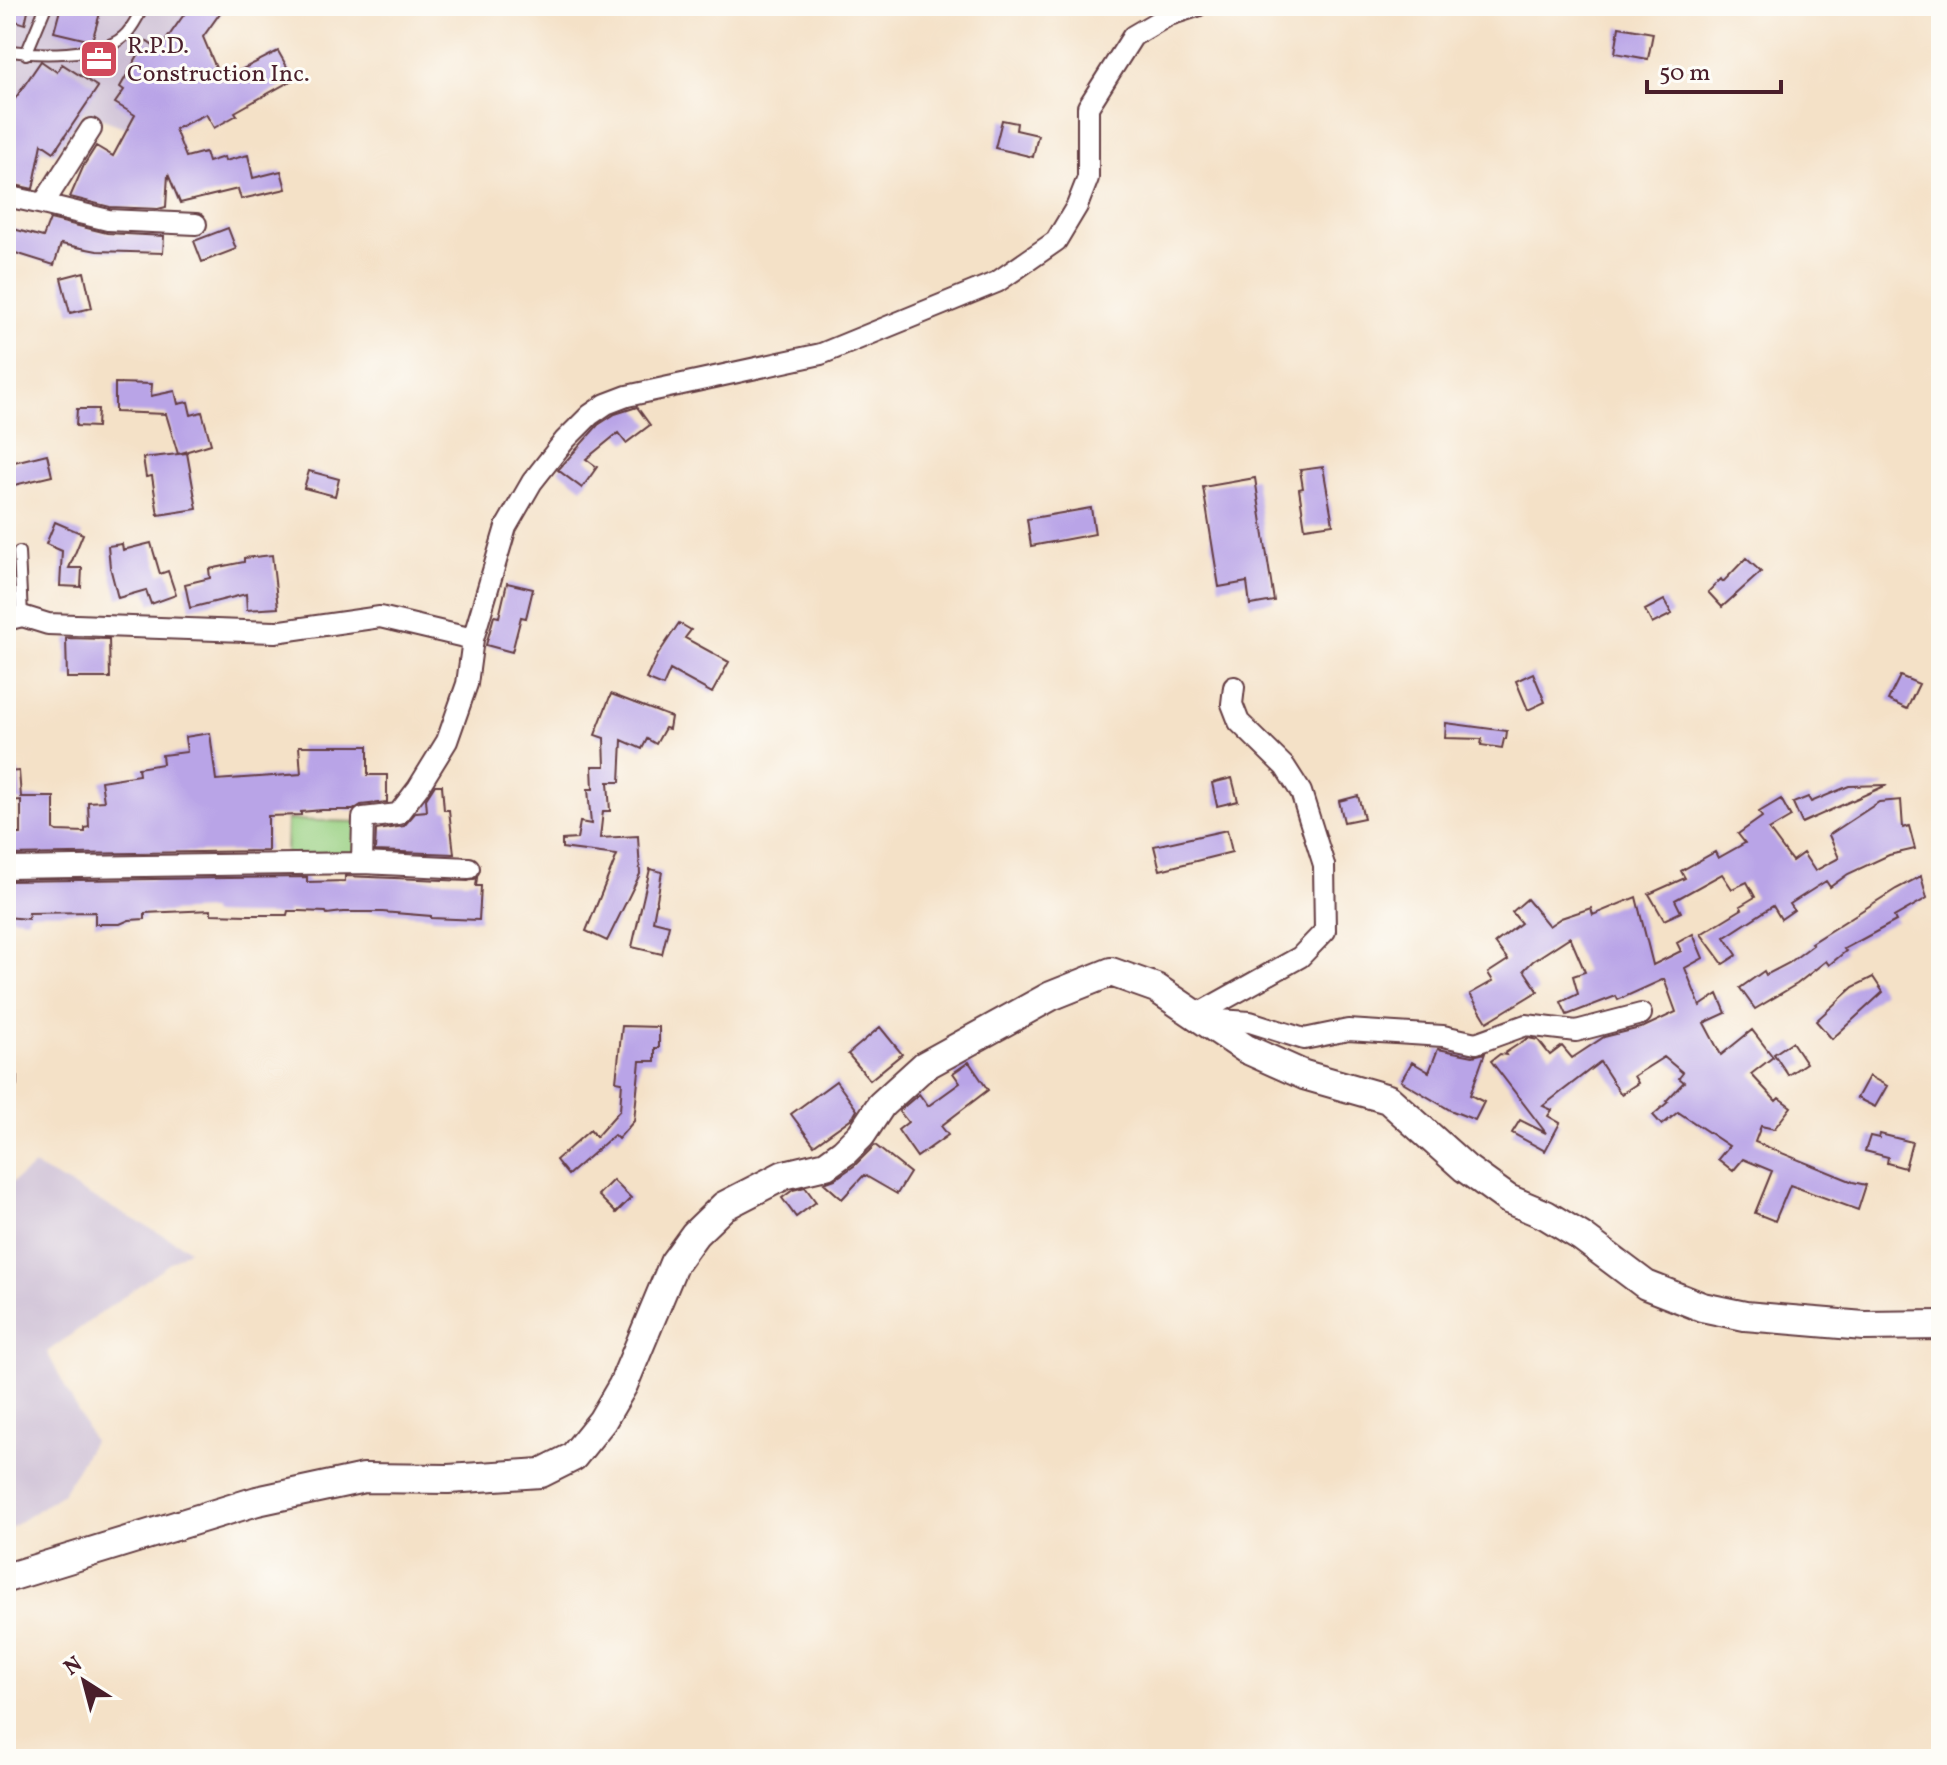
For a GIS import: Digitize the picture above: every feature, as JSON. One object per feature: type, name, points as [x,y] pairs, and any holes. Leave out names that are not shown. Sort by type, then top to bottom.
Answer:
[{"type":"street","points":[[362,863],[363,818],[398,814],[447,741],[467,684],[473,639],[506,527],[532,482],[565,440],[590,415],[606,404],[627,396],[821,354],[997,282],[1056,241],[1077,206],[1088,178],[1088,107],[1133,36],[1169,15],[1197,6]]},
{"type":"street","points":[[43,204],[91,129]]},
{"type":"street","points":[[6,196],[108,220],[196,224]]},
{"type":"street","points":[[14,618],[48,624],[275,632],[380,617],[473,639]]},
{"type":"street","points":[[1199,1017],[1300,957],[1325,931],[1324,865],[1301,792],[1285,767],[1239,722],[1232,704],[1234,687]]},
{"type":"street","points":[[6,868],[362,863],[469,868]]},
{"type":"street","points":[[6,1578],[257,1501],[364,1478],[448,1479],[541,1473],[573,1457],[602,1421],[623,1385],[674,1263],[695,1234],[724,1206],[784,1175],[826,1165],[861,1135],[881,1105],[924,1066],[1051,996],[1111,972],[1156,988],[1246,1049],[1304,1075],[1388,1099],[1465,1168],[1508,1199],[1546,1215],[1582,1237],[1646,1285],[1702,1307],[1745,1316],[1864,1326],[1941,1325]]},
{"type":"street","points":[[1199,1017],[1250,1022],[1304,1039],[1348,1030],[1443,1036],[1476,1043],[1526,1025],[1576,1031],[1641,1014]]},
{"type":"lane","points":[[26,54],[46,6]]},
{"type":"lane","points":[[6,50],[26,54],[106,46],[123,37],[144,6]]},
{"type":"lane","points":[[14,618],[19,552]]},
{"type":"shaded area","name":"R.P.D. Construction Inc.","points":[[6,6],[226,6],[145,135],[84,112],[56,154],[6,141]]},
{"type":"shaded area","points":[[34,1166],[189,1249],[47,1352],[93,1441],[63,1493],[6,1531],[6,1187]]},
{"type":"green space","points":[[287,820],[361,822],[360,858],[286,855]]},
{"type":"building","points":[[6,6],[29,6],[25,24],[6,18]]},
{"type":"building","points":[[61,6],[102,6],[92,41],[54,32]]},
{"type":"building","points":[[190,6],[225,6],[203,37],[221,80],[278,51],[294,79],[235,112],[237,115],[214,128],[206,114],[175,129],[186,157],[205,152],[208,162],[248,155],[253,178],[281,171],[286,189],[241,199],[238,189],[180,203],[168,174],[166,207],[158,209],[110,207],[70,197],[96,146],[113,156],[135,115],[115,103],[124,90],[120,87],[146,41],[159,50]]},
{"type":"building","points":[[1619,27],[1653,33],[1648,59],[1615,53]]},
{"type":"building","points":[[41,61],[57,72],[62,64],[98,87],[54,152],[42,144],[33,189],[6,183],[6,112]]},
{"type":"building","points":[[1002,120],[1017,123],[1016,130],[1038,135],[1033,157],[995,148]]},
{"type":"building","points":[[50,219],[107,233],[164,236],[163,253],[97,251],[61,244],[54,265],[6,250],[6,227],[43,237]]},
{"type":"building","points":[[228,228],[236,249],[202,262],[194,241]]},
{"type":"building","points":[[84,272],[92,308],[70,313],[61,278]]},
{"type":"building","points":[[115,383],[152,384],[151,396],[175,391],[178,404],[188,402],[191,415],[202,412],[211,444],[178,454],[166,414],[115,412]]},
{"type":"building","points":[[637,407],[650,425],[626,443],[618,433],[586,459],[597,467],[582,488],[558,470],[598,425],[615,414]]},
{"type":"building","points":[[77,409],[98,409],[97,427],[76,426]]},
{"type":"building","points":[[187,453],[197,509],[158,515],[152,476],[146,477],[143,458]]},
{"type":"building","points":[[47,454],[52,476],[6,487],[6,464]]},
{"type":"building","points":[[1323,467],[1333,524],[1305,528],[1299,489],[1303,488],[1300,470]]},
{"type":"building","points":[[309,471],[339,479],[335,496],[304,488]]},
{"type":"building","points":[[1255,478],[1274,601],[1250,605],[1247,582],[1219,587],[1203,487]]},
{"type":"building","points":[[1091,508],[1095,534],[1031,546],[1027,519]]},
{"type":"building","points":[[55,522],[83,534],[69,568],[82,568],[81,587],[60,586],[62,551],[46,544]]},
{"type":"building","points":[[151,543],[160,574],[168,571],[176,595],[151,604],[146,590],[118,598],[108,546],[122,544],[123,550]]},
{"type":"building","points":[[272,555],[278,608],[247,610],[246,594],[190,608],[185,584],[210,578],[209,569],[244,562],[244,558]]},
{"type":"building","points":[[1746,558],[1761,572],[1722,607],[1708,592],[1721,579],[1723,582]]},
{"type":"building","points":[[507,583],[533,589],[526,618],[521,617],[512,652],[486,645],[494,616],[499,617]]},
{"type":"building","points":[[1664,600],[1672,614],[1652,624],[1645,610]]},
{"type":"building","points":[[679,623],[691,630],[685,638],[729,662],[712,693],[670,670],[663,686],[646,679]]},
{"type":"building","points":[[66,638],[109,639],[110,678],[67,678]]},
{"type":"building","points":[[1533,673],[1545,702],[1528,710],[1516,681]]},
{"type":"building","points":[[1900,676],[1919,684],[1907,709],[1888,700]]},
{"type":"building","points":[[611,694],[671,717],[669,729],[665,728],[656,744],[647,739],[642,749],[622,740],[620,782],[608,782],[610,811],[603,811],[600,838],[638,836],[640,874],[607,941],[586,931],[617,855],[562,848],[562,840],[577,839],[580,822],[591,824],[588,789],[593,789],[592,766],[605,766],[604,738],[595,735]]},
{"type":"building","points":[[1446,723],[1507,731],[1506,739],[1502,748],[1481,745],[1482,739],[1445,738]]},
{"type":"building","points":[[210,733],[216,780],[301,774],[299,746],[368,746],[368,775],[387,775],[387,802],[361,805],[353,810],[268,816],[268,851],[6,855],[6,834],[21,834],[21,800],[6,801],[6,772],[19,771],[21,797],[54,797],[54,829],[85,832],[85,828],[89,827],[88,802],[104,801],[101,781],[139,775],[138,768],[163,764],[162,755],[187,752],[185,737]]},
{"type":"building","points":[[1232,778],[1238,801],[1217,806],[1212,783]]},
{"type":"building","points":[[435,785],[442,785],[444,810],[449,810],[454,854],[375,851],[376,830],[404,826],[416,812],[427,811],[426,799]]},
{"type":"building","points":[[1887,785],[1802,823],[1793,803],[1808,797],[1811,802],[1849,786]]},
{"type":"building","points":[[1358,796],[1364,818],[1344,822],[1339,801]]},
{"type":"building","points":[[1781,799],[1791,817],[1769,830],[1792,861],[1803,853],[1815,871],[1839,858],[1829,835],[1879,802],[1901,800],[1903,828],[1909,826],[1915,849],[1889,855],[1848,874],[1830,887],[1826,881],[1790,904],[1794,910],[1781,919],[1773,906],[1725,937],[1737,955],[1723,964],[1701,934],[1742,909],[1740,906],[1755,897],[1747,882],[1732,889],[1722,874],[1675,900],[1681,912],[1664,920],[1649,894],[1685,878],[1681,871],[1715,852],[1718,858],[1745,843],[1738,834],[1762,817],[1759,812]]},
{"type":"building","points":[[1227,830],[1232,852],[1160,870],[1154,846]]},
{"type":"building","points":[[650,869],[662,872],[653,921],[669,925],[662,954],[632,947]]},
{"type":"building","points":[[345,876],[468,881],[477,878],[476,886],[481,886],[479,920],[382,912],[327,914],[288,911],[287,915],[247,915],[211,914],[211,910],[145,913],[145,919],[120,924],[95,924],[95,912],[29,913],[28,919],[6,917],[6,881],[307,877],[307,882],[345,881]]},
{"type":"building","points":[[1921,876],[1927,898],[1894,917],[1896,921],[1844,949],[1846,951],[1829,965],[1826,961],[1797,984],[1755,1009],[1740,988],[1764,971],[1766,975],[1789,963],[1813,945],[1811,943]]},
{"type":"building","points":[[1636,897],[1653,965],[1681,951],[1677,943],[1693,934],[1703,958],[1685,968],[1700,1006],[1718,994],[1726,1013],[1704,1023],[1721,1055],[1752,1030],[1773,1057],[1751,1074],[1776,1101],[1779,1098],[1791,1107],[1774,1129],[1761,1126],[1755,1142],[1866,1185],[1858,1210],[1790,1185],[1775,1221],[1755,1213],[1772,1171],[1743,1159],[1733,1171],[1718,1159],[1729,1146],[1678,1112],[1662,1125],[1653,1115],[1684,1082],[1679,1078],[1683,1073],[1664,1057],[1634,1076],[1638,1083],[1621,1094],[1600,1062],[1543,1106],[1552,1110],[1548,1116],[1560,1123],[1545,1151],[1512,1133],[1520,1120],[1546,1133],[1491,1061],[1500,1054],[1506,1055],[1528,1038],[1538,1040],[1550,1055],[1562,1046],[1572,1058],[1604,1037],[1644,1027],[1676,1012],[1664,979],[1618,1000],[1616,996],[1567,1015],[1561,1002],[1578,994],[1573,976],[1585,972],[1570,937],[1524,970],[1538,991],[1487,1022],[1470,994],[1493,981],[1488,973],[1508,960],[1495,943],[1521,923],[1512,912],[1527,899],[1549,926],[1561,918],[1591,908],[1593,915]]},
{"type":"building","points":[[1873,977],[1883,992],[1832,1039],[1816,1021],[1853,987]]},
{"type":"building","points":[[622,1026],[659,1027],[659,1048],[655,1048],[655,1061],[640,1061],[634,1121],[618,1139],[614,1135],[568,1175],[556,1160],[590,1130],[596,1137],[620,1110],[622,1082],[616,1081]]},
{"type":"building","points":[[880,1027],[902,1054],[870,1080],[848,1054]]},
{"type":"building","points":[[1792,1042],[1806,1063],[1788,1075],[1774,1054]]},
{"type":"building","points":[[1438,1049],[1473,1056],[1485,1053],[1470,1095],[1484,1102],[1475,1120],[1450,1110],[1401,1081],[1412,1062],[1429,1072]]},
{"type":"building","points":[[969,1062],[988,1090],[941,1126],[948,1135],[917,1157],[898,1130],[908,1122],[899,1111],[919,1094],[928,1106],[960,1083],[953,1073]]},
{"type":"building","points":[[1869,1076],[1887,1086],[1875,1107],[1857,1098]]},
{"type":"building","points":[[836,1081],[857,1110],[853,1117],[814,1145],[791,1114]]},
{"type":"building","points":[[1880,1134],[1912,1142],[1905,1168],[1887,1163],[1888,1157],[1865,1151],[1870,1136],[1879,1138]]},
{"type":"building","points":[[875,1145],[910,1173],[897,1194],[864,1175],[842,1199],[824,1183],[854,1166]]},
{"type":"building","points":[[613,1180],[631,1198],[616,1213],[598,1195]]},
{"type":"building","points":[[805,1187],[816,1202],[796,1217],[782,1198],[793,1190]]},
{"type":"place","name":"R.P.D. Construction Inc.","points":[[99,59]]}]
